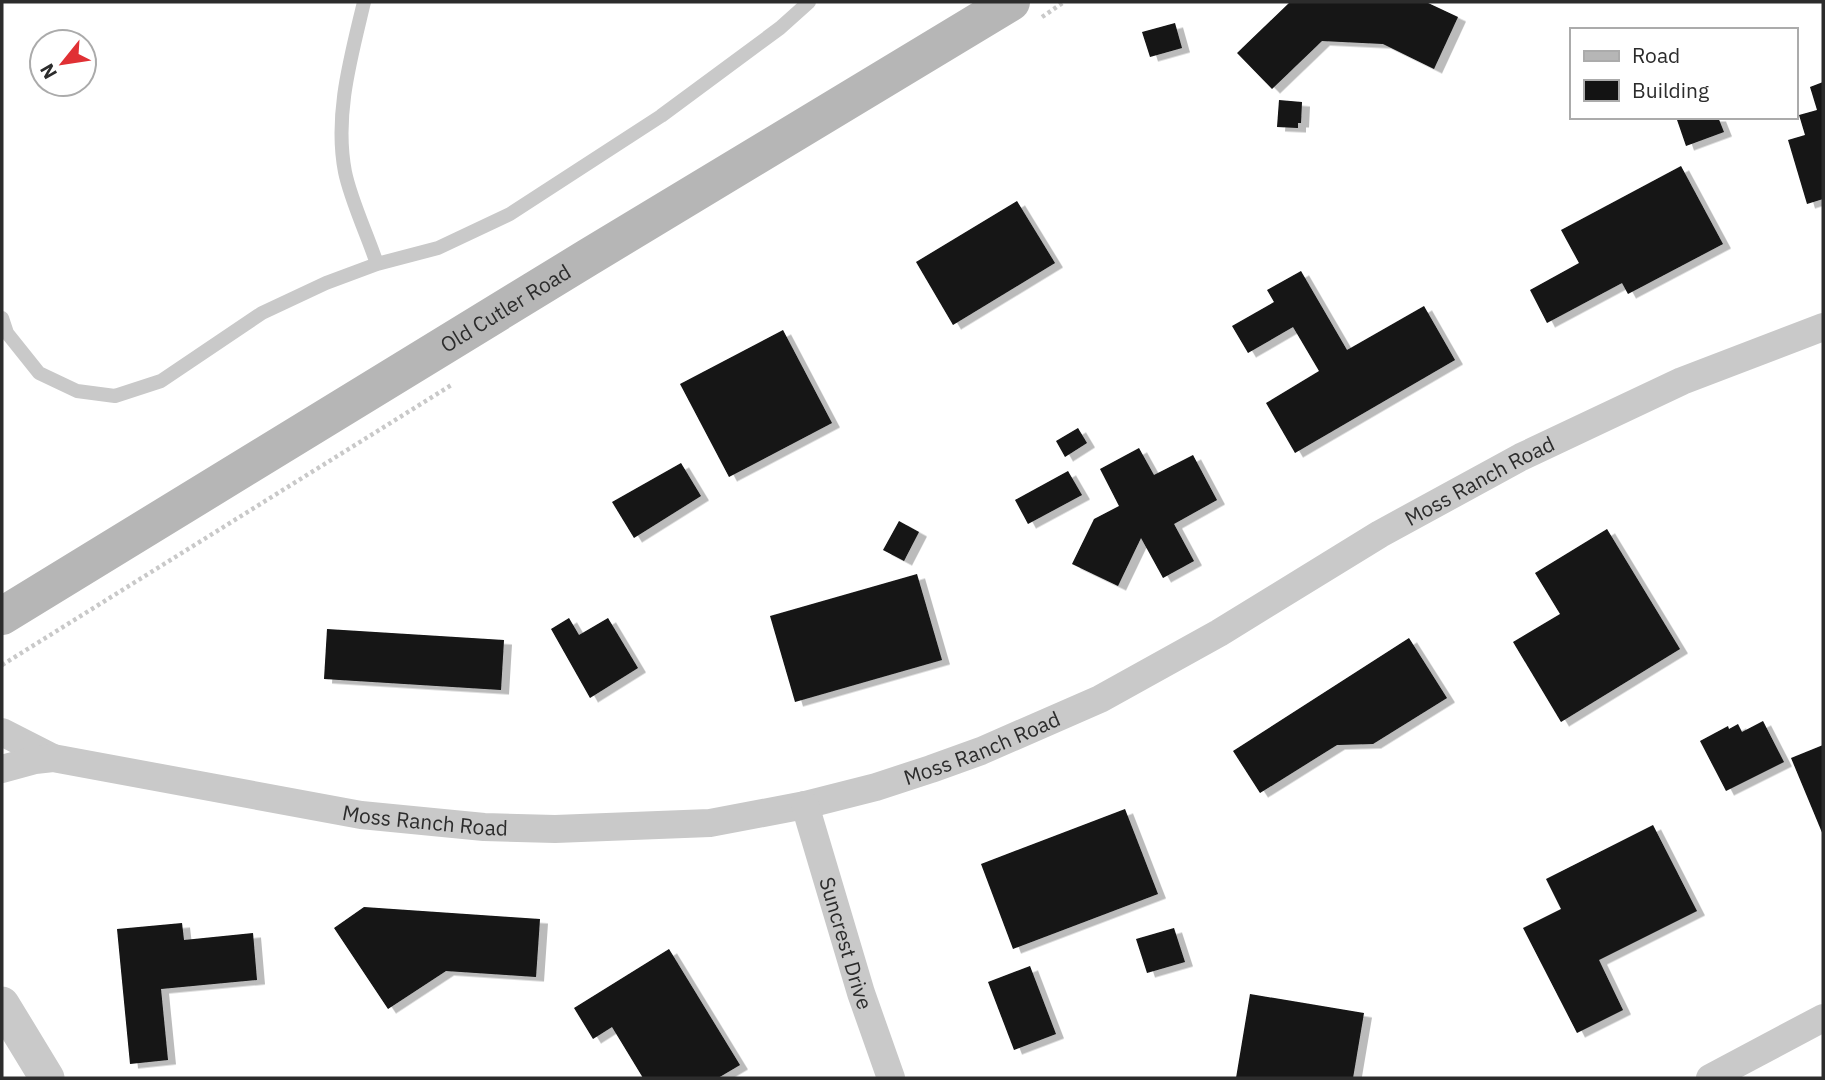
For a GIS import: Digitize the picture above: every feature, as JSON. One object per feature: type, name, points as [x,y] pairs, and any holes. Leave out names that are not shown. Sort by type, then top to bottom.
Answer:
[{"type":"main road","name":"Old Cutler Road","points":[[2,616],[1011,2]]},
{"type":"street","name":"Moss Ranch Road","points":[[2,769],[53,758],[361,815],[484,827],[555,829],[710,822],[805,805],[932,769],[981,751],[1100,699],[1219,633],[1380,534],[1499,468],[1682,381],[1823,327]]},
{"type":"street","name":"Moss Ranch Road","points":[[2,732],[53,758]]},
{"type":"street","name":"Suncrest Drive","points":[[805,805],[861,993],[891,1078]]},
{"type":"street","points":[[2,1003],[47,1078]]},
{"type":"street","points":[[1710,1078],[1823,1018]]},
{"type":"lane","points":[[364,2],[346,78],[341,125],[345,173],[377,264]]},
{"type":"lane","points":[[2,318],[7,333],[39,373],[77,391],[115,396],[161,381],[262,313],[326,283],[377,264],[438,248],[510,214],[662,116],[780,28],[809,2]]},
{"type":"building","points":[[1290,2],[1426,2],[1458,17],[1434,69],[1383,44],[1322,41],[1272,89],[1237,53]]},
{"type":"building","points":[[1175,23],[1182,48],[1150,57],[1142,32]]},
{"type":"building","points":[[1823,82],[1823,199],[1807,204],[1788,140],[1805,135],[1799,115],[1817,110],[1810,87]]},
{"type":"building","points":[[1279,100],[1302,102],[1301,123],[1298,123],[1298,128],[1277,127]]},
{"type":"building","points":[[1677,119],[1719,119],[1724,132],[1686,146]]},
{"type":"building","points":[[1681,166],[1723,244],[1628,294],[1622,283],[1547,323],[1530,290],[1579,263],[1561,230]]},
{"type":"building","points":[[1017,201],[1055,263],[953,325],[916,262]]},
{"type":"building","points":[[1301,271],[1347,350],[1424,306],[1455,360],[1295,453],[1266,403],[1319,371],[1293,327],[1248,353],[1232,326],[1274,302],[1267,290]]},
{"type":"building","points":[[783,330],[832,423],[729,477],[680,384]]},
{"type":"building","points":[[1078,428],[1087,443],[1065,457],[1056,441]]},
{"type":"building","points":[[1139,448],[1154,475],[1193,455],[1217,500],[1174,524],[1194,561],[1163,578],[1141,538],[1118,586],[1072,564],[1094,519],[1119,506],[1100,469]]},
{"type":"building","points":[[681,463],[701,496],[634,538],[612,502]]},
{"type":"building","points":[[1068,471],[1082,495],[1028,524],[1015,500]]},
{"type":"building","points":[[899,521],[919,532],[904,561],[883,550]]},
{"type":"building","points":[[1607,529],[1680,649],[1561,722],[1513,642],[1560,614],[1535,573]]},
{"type":"building","points":[[917,574],[942,660],[795,702],[770,616]]},
{"type":"building","points":[[569,618],[579,635],[608,618],[638,668],[590,698],[551,629]]},
{"type":"building","points":[[327,629],[504,640],[501,690],[324,679]]},
{"type":"building","points":[[1409,638],[1447,698],[1373,744],[1337,745],[1260,793],[1233,751]]},
{"type":"building","points":[[1763,721],[1784,762],[1726,791],[1700,741],[1728,726],[1729,729],[1738,724],[1742,732]]},
{"type":"building","points":[[1823,745],[1823,835],[1791,758]]},
{"type":"building","points":[[1125,809],[1158,894],[1013,949],[981,864]]},
{"type":"building","points":[[1653,825],[1697,911],[1599,960],[1623,1010],[1577,1033],[1523,928],[1561,909],[1546,879]]},
{"type":"building","points":[[364,907],[540,919],[536,977],[446,971],[388,1009],[334,928]]},
{"type":"building","points":[[182,923],[184,940],[253,933],[257,980],[161,989],[168,1060],[130,1064],[117,929]]},
{"type":"building","points":[[1174,928],[1185,962],[1147,973],[1136,939]]},
{"type":"building","points":[[669,949],[740,1065],[718,1078],[643,1078],[612,1027],[593,1039],[574,1008]]},
{"type":"building","points":[[1030,966],[1056,1034],[1014,1050],[988,982]]},
{"type":"building","points":[[1250,994],[1364,1013],[1353,1078],[1236,1078]]}]
